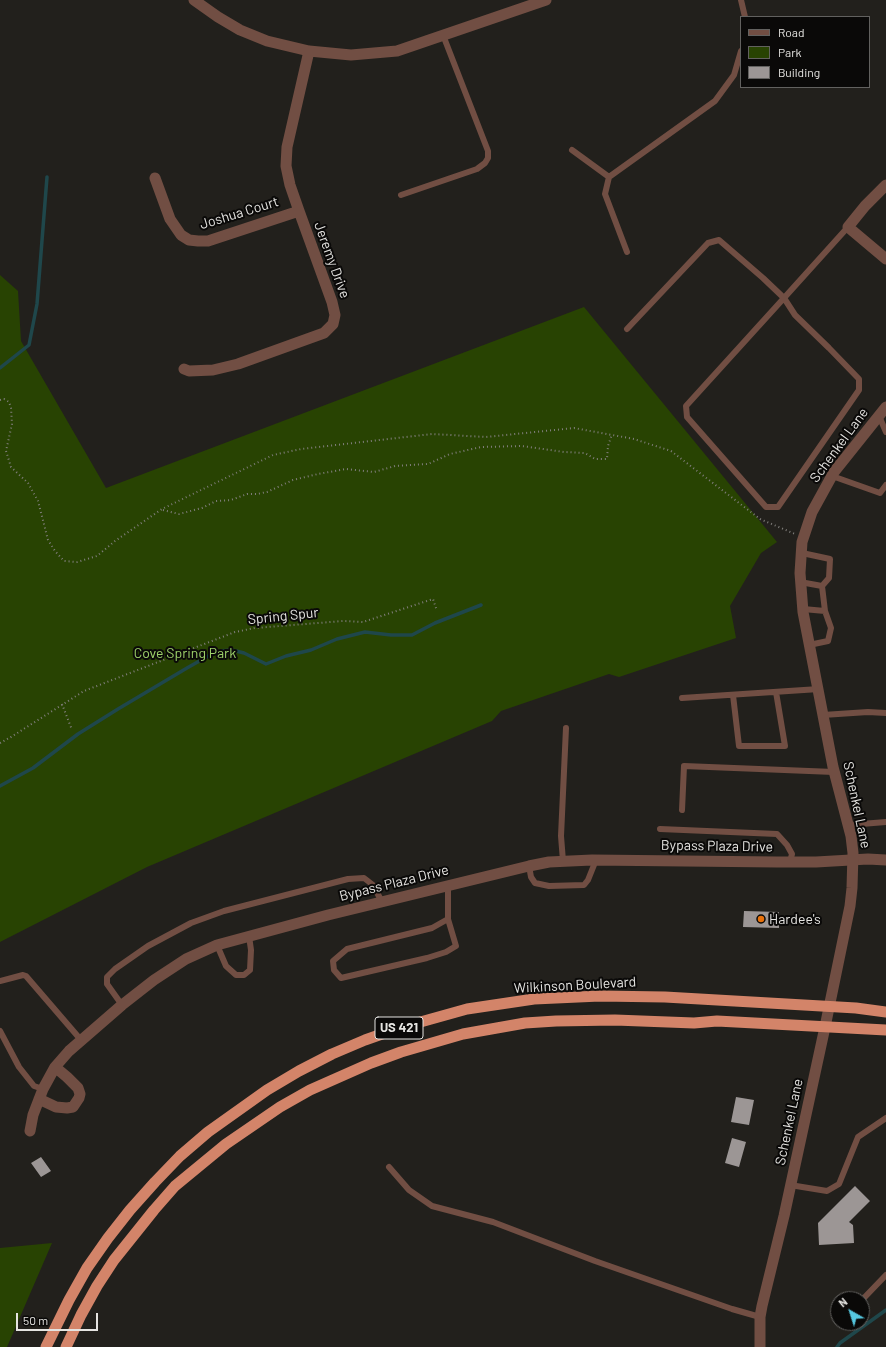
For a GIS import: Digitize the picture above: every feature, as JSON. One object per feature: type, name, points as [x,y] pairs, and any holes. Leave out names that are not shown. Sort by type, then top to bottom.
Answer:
[{"type":"highway","name":"Wilkinson Boulevard","points":[[46,1347],[69,1300],[87,1268],[130,1210],[154,1182],[191,1147],[236,1111],[267,1090],[332,1054],[365,1040],[433,1018],[467,1009],[534,999],[600,996],[659,997],[856,1008],[886,1012]]},
{"type":"highway","name":"US 421","points":[[66,1347],[81,1314],[114,1260],[175,1186],[226,1144],[280,1107],[340,1076],[389,1056],[463,1034],[526,1023],[556,1020],[616,1020],[694,1023],[717,1021],[886,1030]]},
{"type":"street","points":[[194,0],[240,30],[267,41],[309,51],[351,55],[397,51],[546,0]]},
{"type":"street","name":"Jeremy Drive","points":[[184,369],[188,371],[205,371],[226,368],[324,333],[332,326],[335,319],[332,302],[299,211],[288,174],[286,158],[309,51]]},
{"type":"street","name":"Joshua Court","points":[[155,178],[170,219],[181,236],[189,240],[198,242],[208,241],[299,211]]},
{"type":"street","points":[[886,185],[848,227],[886,259]]},
{"type":"street","name":"Schenkel Lane","points":[[760,1347],[760,1317],[767,1280],[790,1185],[850,906],[853,859],[849,825],[834,772],[803,609],[800,573],[803,537],[812,512],[832,476],[882,411]]},
{"type":"street","name":"Bypass Plaza Drive","points":[[30,1131],[33,1115],[41,1094],[55,1067],[81,1040],[122,1005],[169,969],[186,959],[217,945],[448,885],[529,866],[562,861],[790,862],[853,859],[886,860]]},
{"type":"street","points":[[41,1094],[56,1107],[73,1107],[79,1098],[80,1094],[78,1088],[55,1067]]},
{"type":"lane","points":[[741,0],[745,16]]},
{"type":"lane","points":[[401,195],[478,169],[488,158],[488,150],[443,35]]},
{"type":"lane","points":[[627,252],[605,194],[609,177],[715,101],[734,74],[740,54]]},
{"type":"lane","points":[[572,150],[609,177]]},
{"type":"lane","points":[[627,328],[708,243],[719,240],[784,298],[795,315],[859,378],[859,390],[778,507],[766,506],[687,417],[686,406],[784,298],[848,227]]},
{"type":"lane","points":[[882,411],[886,432]]},
{"type":"lane","points":[[832,476],[880,493],[886,485]]},
{"type":"lane","points":[[802,553],[830,559],[829,578],[822,586],[825,611],[831,628],[828,640],[809,645]]},
{"type":"lane","points":[[800,582],[822,586]]},
{"type":"lane","points":[[803,609],[825,611]]},
{"type":"lane","points":[[682,698],[819,689]]},
{"type":"lane","points":[[733,695],[739,746],[785,746],[776,692]]},
{"type":"lane","points":[[823,715],[868,712],[886,713]]},
{"type":"lane","points":[[562,861],[561,836],[566,728]]},
{"type":"lane","points":[[682,810],[684,766],[834,772]]},
{"type":"lane","points":[[849,825],[886,822]]},
{"type":"lane","points":[[660,829],[777,834],[787,845],[792,854],[790,862]]},
{"type":"lane","points":[[529,866],[534,883],[549,886],[584,885],[588,880],[596,860]]},
{"type":"lane","points":[[122,1005],[107,984],[107,977],[115,969],[148,946],[191,923],[224,912],[348,879],[364,878],[373,885],[382,902]]},
{"type":"lane","points":[[448,885],[448,919],[456,946],[446,952],[427,958],[340,978],[334,970],[333,961],[347,948],[432,928],[448,919]]},
{"type":"lane","points":[[217,945],[226,966],[236,975],[244,975],[250,970],[251,950],[249,936]]},
{"type":"lane","points":[[0,981],[23,975],[26,976],[81,1040]]},
{"type":"lane","points":[[0,1031],[19,1067],[41,1094]]},
{"type":"lane","points":[[790,1185],[827,1191],[839,1184],[858,1137],[886,1118]]},
{"type":"lane","points":[[389,1167],[409,1190],[432,1206],[493,1222],[595,1261],[732,1309],[760,1317]]},
{"type":"lane","points":[[870,1292],[886,1275]]},
{"type":"path","points":[[0,400],[4,399],[9,402],[11,408],[12,424],[6,451],[11,467],[28,483],[32,489],[38,501],[48,540],[64,561],[77,562],[97,556],[115,541],[162,510],[273,455],[301,449],[432,434],[486,436],[574,428],[634,439],[671,451],[760,519],[803,537]]},
{"type":"path","points":[[162,510],[179,514],[202,508],[216,501],[231,500],[247,494],[267,492],[293,480],[318,474],[346,469],[374,472],[395,466],[428,464],[450,454],[481,447],[522,446],[564,452],[585,453],[595,459],[607,459],[608,446],[612,434]]},
{"type":"path","name":"Spring Spur","points":[[0,743],[84,691],[235,632],[255,628],[343,621],[363,622],[433,598],[437,611]]},
{"type":"path","points":[[62,704],[72,730]]},
{"type":"green space","name":"Cove Spring Park","points":[[0,275],[18,291],[21,341],[106,488],[584,307],[777,542],[761,553],[730,606],[736,638],[619,677],[609,674],[501,711],[492,721],[147,867],[0,942]]},
{"type":"green space","points":[[52,1243],[7,1347],[0,1347],[0,1248]]},
{"type":"building","name":"Hardee's","points":[[744,911],[779,912],[779,928],[743,927]]},
{"type":"building","points":[[736,1097],[754,1100],[749,1125],[731,1122]]},
{"type":"building","points":[[732,1138],[746,1142],[739,1167],[725,1163]]},
{"type":"building","points":[[41,1157],[51,1171],[41,1177],[31,1163]]},
{"type":"building","points":[[855,1186],[870,1201],[849,1222],[853,1225],[854,1243],[819,1245],[818,1223]]},
{"type":"waterway","points":[[0,368],[29,345],[37,304],[47,177]]},
{"type":"waterway","points":[[0,786],[33,768],[78,734],[118,709],[187,668],[220,651],[232,650],[244,653],[266,664],[286,656],[311,650],[337,639],[365,632],[391,635],[412,635],[435,623],[481,605]]},
{"type":"waterway","points":[[837,1347],[840,1343],[886,1310]]},
{"type":"place","name":"Hardee's","points":[[761,919]]}]
